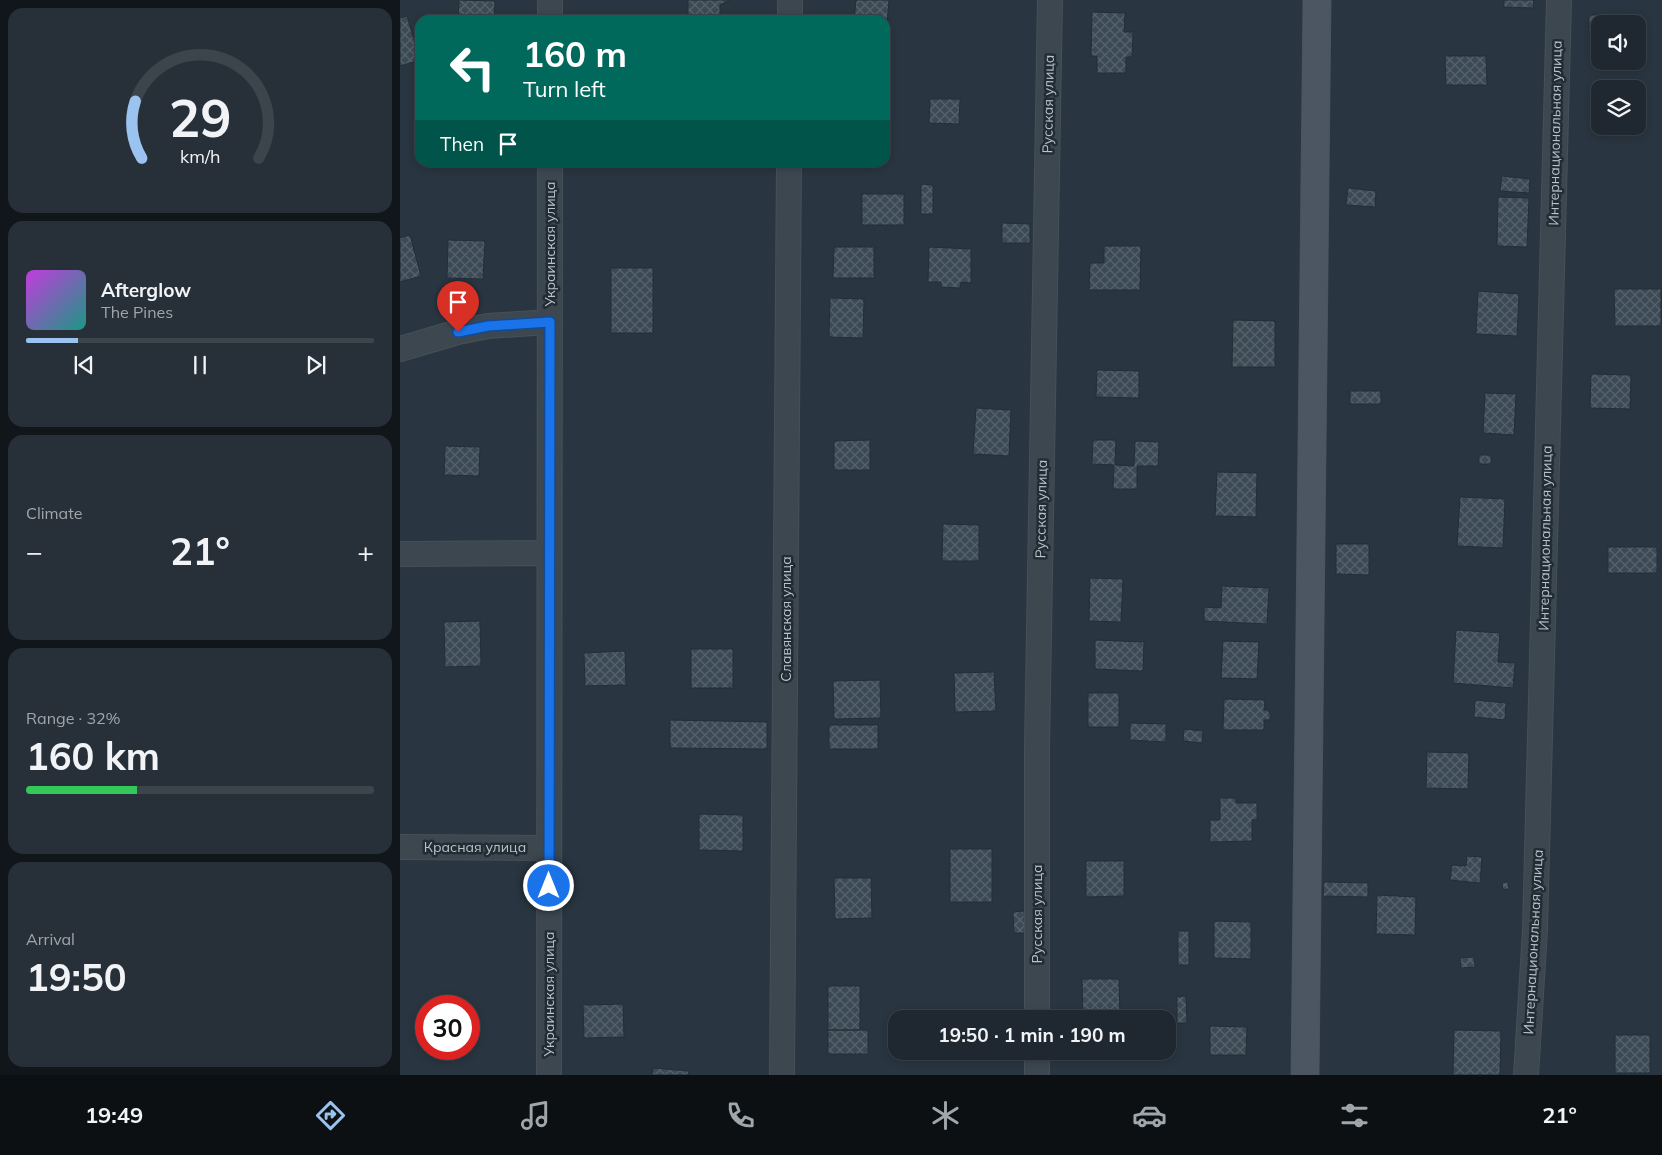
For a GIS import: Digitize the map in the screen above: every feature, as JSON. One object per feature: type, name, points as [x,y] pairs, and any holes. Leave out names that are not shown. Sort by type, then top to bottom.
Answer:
[{"type":"street","points":[[550,0],[550,15]]},
{"type":"street","points":[[790,0],[790,15]]},
{"type":"street","name":"Русская улица","points":[[1037,1010],[1038,736],[1050,0]]},
{"type":"street","points":[[1305,1075],[1317,0]]},
{"type":"street","name":"Интернациональная улица","points":[[1526,1075],[1535,930],[1558,0]]},
{"type":"street","name":"Украинская улица","points":[[549,1075],[550,167]]},
{"type":"street","name":"Славянская улица","points":[[782,1075],[789,167]]},
{"type":"street","points":[[400,349],[488,326],[550,322]]},
{"type":"street","points":[[400,554],[549,553]]},
{"type":"street","name":"Красная улица","points":[[400,847],[549,848]]},
{"type":"street","points":[[1037,1060],[1037,1075]]},
{"type":"building","points":[[459,0],[495,1],[494,15],[458,15]]},
{"type":"building","points":[[688,0],[730,0],[720,5],[720,15],[688,15]]},
{"type":"building","points":[[856,0],[889,0],[888,15],[854,15]]},
{"type":"building","points":[[1504,0],[1534,0],[1533,8],[1504,7]]},
{"type":"building","points":[[1092,12],[1125,13],[1124,32],[1133,32],[1132,57],[1126,57],[1126,73],[1097,73],[1097,56],[1091,56]]},
{"type":"building","points":[[1589,15],[1591,15],[1591,32],[1589,32]]},
{"type":"building","points":[[407,16],[415,43],[415,62],[400,66],[400,18]]},
{"type":"building","points":[[1445,56],[1486,56],[1487,85],[1446,85]]},
{"type":"building","points":[[930,99],[960,99],[959,124],[929,123]]},
{"type":"building","points":[[1502,176],[1530,179],[1529,193],[1500,191]]},
{"type":"building","points":[[921,184],[933,185],[933,214],[921,214]]},
{"type":"building","points":[[1348,188],[1376,191],[1375,207],[1346,205]]},
{"type":"building","points":[[862,194],[904,194],[904,225],[862,225]]},
{"type":"building","points":[[1498,197],[1529,198],[1527,247],[1497,246]]},
{"type":"building","points":[[1002,223],[1030,224],[1030,243],[1002,243]]},
{"type":"building","points":[[410,235],[421,276],[400,282],[400,238]]},
{"type":"building","points":[[448,240],[485,241],[483,279],[447,278]]},
{"type":"building","points":[[1104,246],[1141,246],[1140,290],[1089,290],[1090,263],[1104,263]]},
{"type":"building","points":[[834,247],[874,247],[874,278],[833,278]]},
{"type":"building","points":[[929,247],[971,249],[971,283],[961,282],[960,288],[941,287],[941,282],[928,282]]},
{"type":"building","points":[[611,268],[653,268],[653,333],[611,333]]},
{"type":"building","points":[[1614,289],[1661,289],[1661,326],[1615,326]]},
{"type":"building","points":[[1478,291],[1519,294],[1517,336],[1476,334]]},
{"type":"building","points":[[830,298],[864,299],[863,338],[829,337]]},
{"type":"building","points":[[1233,320],[1275,321],[1275,367],[1232,367]]},
{"type":"building","points":[[1097,370],[1139,371],[1139,398],[1096,397]]},
{"type":"building","points":[[1591,374],[1631,375],[1630,409],[1590,408]]},
{"type":"building","points":[[1350,391],[1381,391],[1381,404],[1350,404]]},
{"type":"building","points":[[1485,393],[1516,394],[1514,435],[1483,433]]},
{"type":"building","points":[[976,408],[1011,410],[1009,456],[973,454]]},
{"type":"building","points":[[870,440],[870,470],[834,470],[834,441]]},
{"type":"building","points":[[1093,440],[1116,440],[1115,465],[1134,466],[1135,441],[1159,442],[1158,466],[1137,466],[1137,489],[1113,489],[1114,465],[1092,464]]},
{"type":"building","points":[[445,446],[480,447],[479,476],[444,475]]},
{"type":"building","points":[[1479,455],[1491,455],[1491,464],[1479,464]]},
{"type":"building","points":[[1217,472],[1257,473],[1256,517],[1215,516]]},
{"type":"building","points":[[1460,497],[1505,499],[1503,548],[1457,546]]},
{"type":"building","points":[[943,524],[979,525],[979,561],[942,561]]},
{"type":"building","points":[[1336,544],[1369,544],[1369,575],[1336,574]]},
{"type":"building","points":[[1608,547],[1657,547],[1657,573],[1608,573]]},
{"type":"building","points":[[1090,578],[1123,579],[1121,622],[1089,621]]},
{"type":"building","points":[[1222,586],[1269,588],[1267,624],[1204,621],[1204,607],[1221,608]]},
{"type":"building","points":[[480,621],[481,666],[445,667],[444,622]]},
{"type":"building","points":[[1456,630],[1500,633],[1498,662],[1515,663],[1513,688],[1453,683]]},
{"type":"building","points":[[1095,640],[1144,642],[1143,671],[1095,669]]},
{"type":"building","points":[[1223,641],[1259,642],[1257,679],[1221,678]]},
{"type":"building","points":[[691,649],[733,649],[733,688],[691,688]]},
{"type":"building","points":[[625,651],[626,685],[585,686],[584,653]]},
{"type":"building","points":[[994,672],[996,711],[955,712],[954,673]]},
{"type":"building","points":[[880,680],[881,718],[834,719],[833,681]]},
{"type":"building","points":[[1088,693],[1119,693],[1119,727],[1088,727]]},
{"type":"building","points":[[1224,699],[1265,700],[1264,710],[1268,710],[1271,716],[1269,720],[1264,720],[1264,730],[1223,730]]},
{"type":"building","points":[[1475,700],[1506,703],[1505,720],[1474,717]]},
{"type":"building","points":[[670,720],[767,722],[767,749],[670,748]]},
{"type":"building","points":[[1130,723],[1166,724],[1166,742],[1130,740]]},
{"type":"building","points":[[829,725],[878,725],[878,749],[829,749]]},
{"type":"building","points":[[1184,729],[1203,731],[1202,743],[1183,741]]},
{"type":"building","points":[[1427,752],[1469,753],[1468,789],[1426,788]]},
{"type":"building","points":[[1220,798],[1236,798],[1236,803],[1257,803],[1257,820],[1252,820],[1252,841],[1210,842],[1210,820],[1220,820]]},
{"type":"building","points":[[699,814],[743,815],[743,851],[699,850]]},
{"type":"building","points":[[950,849],[992,849],[992,902],[950,902]]},
{"type":"building","points":[[1467,856],[1482,857],[1480,883],[1450,880],[1452,865],[1466,866]]},
{"type":"building","points":[[1086,861],[1124,861],[1124,896],[1086,897]]},
{"type":"building","points":[[834,878],[871,878],[872,918],[835,919]]},
{"type":"building","points":[[1324,882],[1368,883],[1368,897],[1323,896]]},
{"type":"building","points":[[1508,882],[1509,889],[1503,890],[1502,883]]},
{"type":"building","points":[[1377,895],[1416,897],[1415,935],[1376,934]]},
{"type":"building","points":[[1024,911],[1025,933],[1014,933],[1013,912]]},
{"type":"building","points":[[1214,921],[1251,922],[1251,959],[1214,958]]},
{"type":"building","points":[[1178,931],[1189,931],[1189,965],[1178,965]]},
{"type":"building","points":[[1474,957],[1475,967],[1461,968],[1460,958]]},
{"type":"building","points":[[1082,979],[1119,979],[1120,1010],[1083,1010]]},
{"type":"building","points":[[828,986],[860,986],[860,1030],[828,1030]]},
{"type":"building","points":[[1186,996],[1187,1023],[1177,1023],[1177,997]]},
{"type":"building","points":[[623,1004],[624,1037],[584,1038],[583,1005]]},
{"type":"building","points":[[1210,1026],[1247,1027],[1246,1055],[1210,1055]]},
{"type":"building","points":[[828,1030],[868,1030],[868,1054],[828,1054]]},
{"type":"building","points":[[1454,1030],[1501,1031],[1500,1075],[1453,1075]]},
{"type":"building","points":[[1615,1035],[1650,1035],[1650,1073],[1615,1073]]},
{"type":"building","points":[[653,1068],[689,1071],[688,1075],[652,1075]]},
{"type":"route","points":[[458,332],[514,323],[550,322],[549,886]]}]
